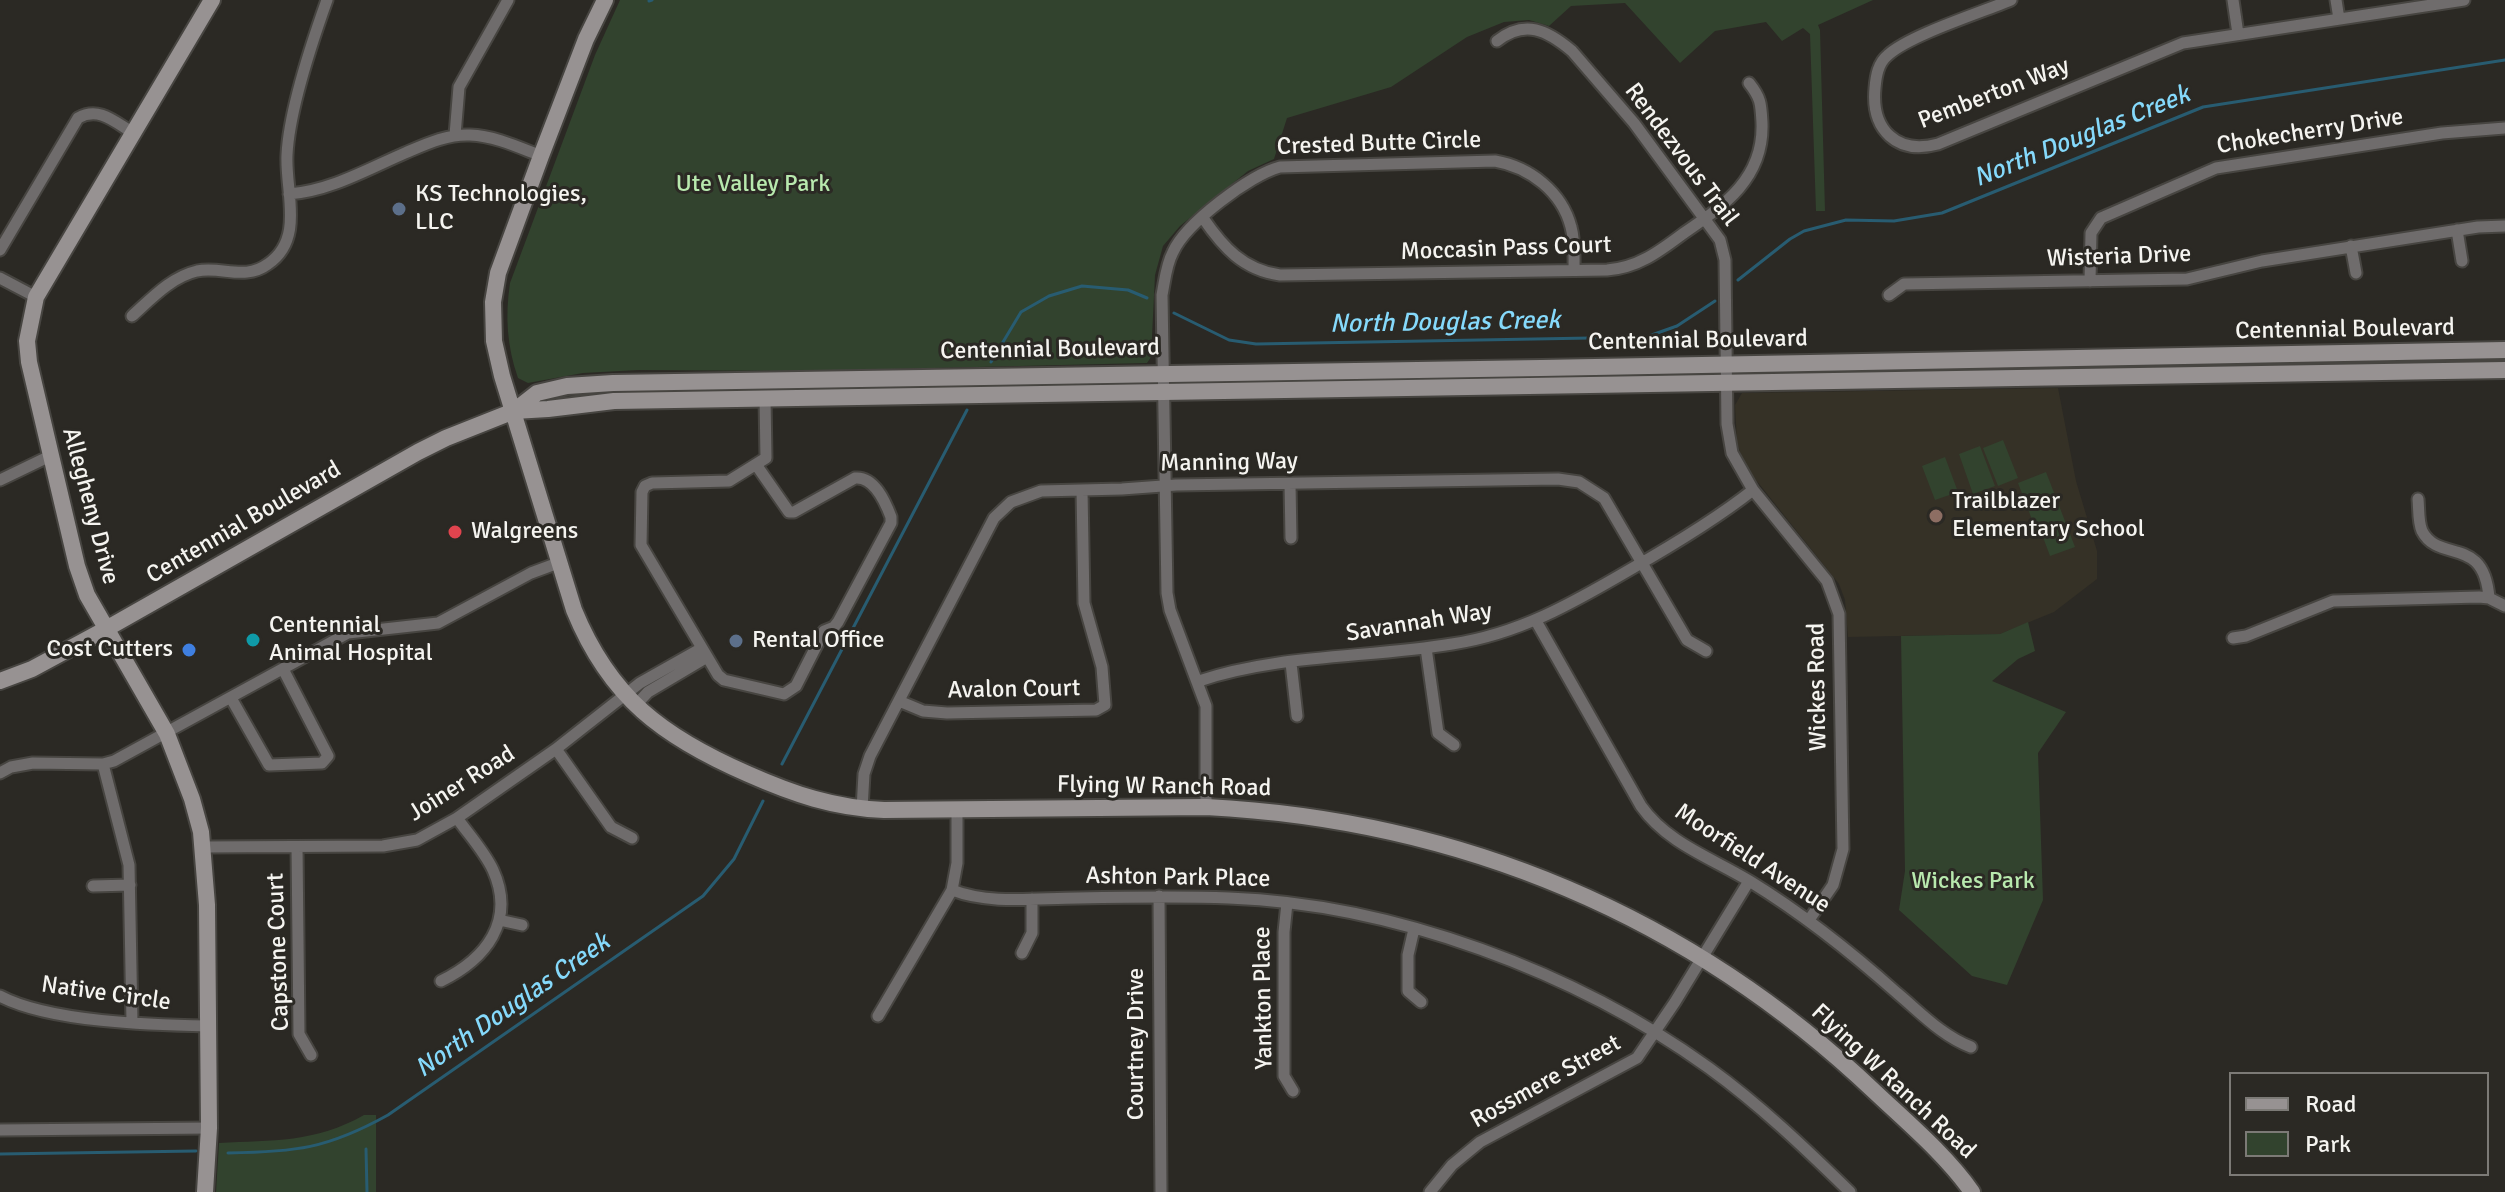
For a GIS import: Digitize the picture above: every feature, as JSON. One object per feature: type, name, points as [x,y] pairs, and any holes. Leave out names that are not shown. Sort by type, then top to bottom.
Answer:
[{"type":"main road","name":"Allegheny Drive","points":[[205,1192],[209,1128],[207,905],[203,847],[192,799],[167,734],[87,595],[50,456],[27,341],[36,297],[212,0]]},
{"type":"main road","name":"Flying W Ranch Road","points":[[605,0],[586,39],[498,273],[493,302],[494,341],[558,563],[582,632],[630,700],[684,744],[737,770],[825,804],[862,809],[1206,807],[1295,814],[1359,824],[1433,841],[1573,889],[1649,926],[1703,957],[1780,1010],[1839,1057],[1947,1162],[1972,1192]]},
{"type":"main road","name":"Centennial Boulevard","points":[[0,681],[32,669],[106,629],[418,452],[514,411],[537,393],[567,386],[1162,372],[1996,362],[2505,350]]},
{"type":"main road","name":"Centennial Boulevard","points":[[514,411],[614,401],[2505,370]]},
{"type":"street","points":[[132,316],[153,297],[186,275],[208,270],[246,273],[267,265],[284,248],[289,234],[286,159],[290,126],[327,0]]},
{"type":"street","points":[[455,135],[459,87],[508,0]]},
{"type":"street","name":"Pemberton Way","points":[[2011,0],[1898,47],[1878,61],[1875,108],[1892,146],[1916,148],[1938,144],[2172,47],[2464,0]]},
{"type":"street","points":[[2233,0],[2238,34]]},
{"type":"street","points":[[2336,0],[2339,19]]},
{"type":"street","name":"Rendezvous Trail","points":[[1497,41],[1521,27],[1534,29],[1560,41],[1634,123],[1706,218],[1724,251],[1726,382]]},
{"type":"street","name":"Moccasin Pass Court","points":[[1203,218],[1230,252],[1253,269],[1266,273],[1295,276],[1617,269],[1639,263],[1706,218],[1731,199],[1750,176],[1757,162],[1762,130],[1760,97],[1749,83]]},
{"type":"street","points":[[0,250],[78,118],[86,113],[99,112],[133,133]]},
{"type":"street","name":"Chokecherry Drive","points":[[2090,281],[2090,242],[2095,225],[2101,218],[2205,171],[2451,132],[2505,128]]},
{"type":"street","points":[[289,194],[320,190],[423,145],[455,135],[492,138],[541,156]]},
{"type":"street","name":"Crested Butte Circle","points":[[1206,807],[1207,717],[1199,681],[1168,602],[1162,295],[1167,266],[1179,240],[1248,180],[1280,167],[1495,161],[1508,163],[1531,174],[1560,202],[1571,227],[1574,270]]},
{"type":"street","name":"Wisteria Drive","points":[[1889,295],[1904,284],[2187,279],[2240,265],[2351,246],[2505,226]]},
{"type":"street","points":[[2457,230],[2462,261]]},
{"type":"street","points":[[2351,246],[2356,273]]},
{"type":"street","points":[[2240,265],[2244,280]]},
{"type":"street","points":[[1996,268],[1997,282]]},
{"type":"street","points":[[0,278],[36,297]]},
{"type":"street","name":"Wickes Road","points":[[1726,382],[1729,443],[1737,463],[1753,490],[1820,571],[1833,591],[1839,614],[1843,849],[1833,885],[1809,920]]},
{"type":"street","points":[[757,466],[789,512],[855,478],[863,477],[870,481],[889,511],[891,523],[838,622],[824,631],[796,686],[784,694],[724,680],[641,545],[642,492],[645,486],[652,483],[729,481],[766,458],[765,398]]},
{"type":"street","points":[[1,476],[50,456]]},
{"type":"street","name":"Manning Way","points":[[862,809],[866,765],[988,530],[1002,509],[1029,493],[1165,485],[1569,480],[1588,486],[1604,498],[1687,640],[1706,651]]},
{"type":"street","points":[[1290,484],[1291,538]]},
{"type":"street","name":"Avalon Court","points":[[899,701],[923,711],[947,713],[1096,710],[1105,705],[1102,667],[1084,603],[1082,490]]},
{"type":"street","name":"Savannah Way","points":[[1199,681],[1240,669],[1426,648],[1489,637],[1536,621],[1702,528],[1753,490]]},
{"type":"street","points":[[2418,499],[2423,533],[2435,545],[2458,551],[2478,564],[2487,579],[2489,598]]},
{"type":"street","points":[[0,773],[11,767],[33,763],[103,764],[131,754],[348,633],[438,623],[531,573],[558,563]]},
{"type":"street","points":[[2233,638],[2246,636],[2333,601],[2489,598],[2505,606]]},
{"type":"street","name":"Moorfield Avenue","points":[[1536,621],[1647,814],[1675,840],[1749,881],[1809,920],[1950,1039],[1971,1047]]},
{"type":"street","points":[[1426,648],[1438,733],[1454,745]]},
{"type":"street","name":"Joiner Road","points":[[203,847],[399,845],[433,833],[630,700],[640,683],[705,652]]},
{"type":"street","points":[[1291,663],[1297,716]]},
{"type":"street","points":[[231,698],[269,765],[322,763],[328,756],[283,669]]},
{"type":"street","points":[[556,749],[611,827],[632,838]]},
{"type":"street","points":[[103,764],[125,842],[130,885],[132,1022]]},
{"type":"street","points":[[878,1016],[952,890],[957,863],[957,809]]},
{"type":"street","points":[[441,981],[475,961],[493,937],[501,903],[493,870],[457,818]]},
{"type":"street","name":"Capstone Court","points":[[297,847],[299,1034],[311,1055]]},
{"type":"street","name":"Rossmere Street","points":[[1430,1192],[1452,1165],[1480,1142],[1637,1058],[1749,881]]},
{"type":"street","points":[[93,886],[130,885]]},
{"type":"street","name":"Ashton Park Place","points":[[952,890],[974,897],[1032,899],[1234,898],[1287,903],[1414,929],[1524,966],[1655,1033],[1710,1069],[1768,1115],[1850,1192]]},
{"type":"street","name":"Courtney Drive","points":[[1159,896],[1161,1192]]},
{"type":"street","points":[[1022,953],[1032,933],[1032,899]]},
{"type":"street","name":"Yankton Place","points":[[1287,903],[1284,932],[1284,1076],[1293,1091]]},
{"type":"street","points":[[499,920],[522,925]]},
{"type":"street","points":[[1414,929],[1408,955],[1408,991],[1421,1002]]},
{"type":"street","name":"Native Circle","points":[[0,996],[53,1012],[132,1022],[208,1026]]},
{"type":"street","points":[[0,1130],[209,1128]]},
{"type":"shaded area","name":"Trailblazer Elementary School","points":[[2058,388],[2076,481],[2097,551],[2097,579],[2054,612],[2000,634],[1848,637],[1845,600],[1839,584],[1744,465],[1737,442],[1735,405],[1742,393]]},
{"type":"green space","name":"Ute Valley Park","points":[[620,0],[1873,0],[1818,25],[1825,211],[1816,211],[1810,34],[1803,28],[1782,41],[1766,22],[1715,31],[1680,63],[1625,3],[1571,6],[1549,26],[1529,20],[1504,22],[1467,37],[1391,87],[1287,118],[1274,159],[1248,171],[1180,226],[1163,246],[1155,275],[1151,357],[1147,363],[807,371],[638,370],[583,373],[528,383],[518,378],[509,343],[510,283],[595,55]]},
{"type":"green space","points":[[2003,440],[2018,478],[1998,486],[1983,448]]},
{"type":"green space","points":[[1980,446],[1995,486],[1973,494],[1959,454]]},
{"type":"green space","points":[[1945,457],[1958,492],[1935,500],[1922,466]]},
{"type":"green space","points":[[2046,472],[2075,547],[2050,556],[2018,483]]},
{"type":"green space","name":"Wickes Park","points":[[2028,622],[2035,651],[2018,659],[1992,681],[2066,712],[2038,753],[2043,900],[2007,985],[1972,976],[1899,910],[1905,871],[1901,636],[2000,634]]},
{"type":"green space","points":[[364,1115],[376,1115],[376,1192],[216,1192],[219,1143],[311,1135]]},
{"type":"waterway","name":"North Douglas Creek","points":[[1738,280],[1804,231],[1846,220],[1894,221],[1942,213],[2203,107],[2505,60]]},
{"type":"waterway","name":"North Douglas Creek","points":[[991,362],[1021,312],[1049,296],[1082,286],[1128,290],[1147,298]]},
{"type":"waterway","name":"North Douglas Creek","points":[[1174,313],[1229,340],[1256,344],[1646,337],[1677,326],[1715,301]]},
{"type":"waterway","name":"North Douglas Creek","points":[[782,764],[967,410]]},
{"type":"waterway","name":"North Douglas Creek","points":[[228,1153],[292,1150],[328,1142],[388,1115],[703,896],[734,859],[763,801]]},
{"type":"waterway","points":[[366,1149],[367,1192]]},
{"type":"waterway","name":"North Douglas Creek","points":[[0,1154],[196,1151]]},
{"type":"place","name":"KS Technologies, LLC","points":[[399,209]]},
{"type":"place","name":"Trailblazer Elementary School","points":[[1936,516]]},
{"type":"place","name":"Walgreens","points":[[455,532]]},
{"type":"place","name":"Centennial Animal Hospital","points":[[253,640]]},
{"type":"place","name":"Rental Office","points":[[736,641]]},
{"type":"place","name":"Cost Cutters","points":[[189,650]]}]
